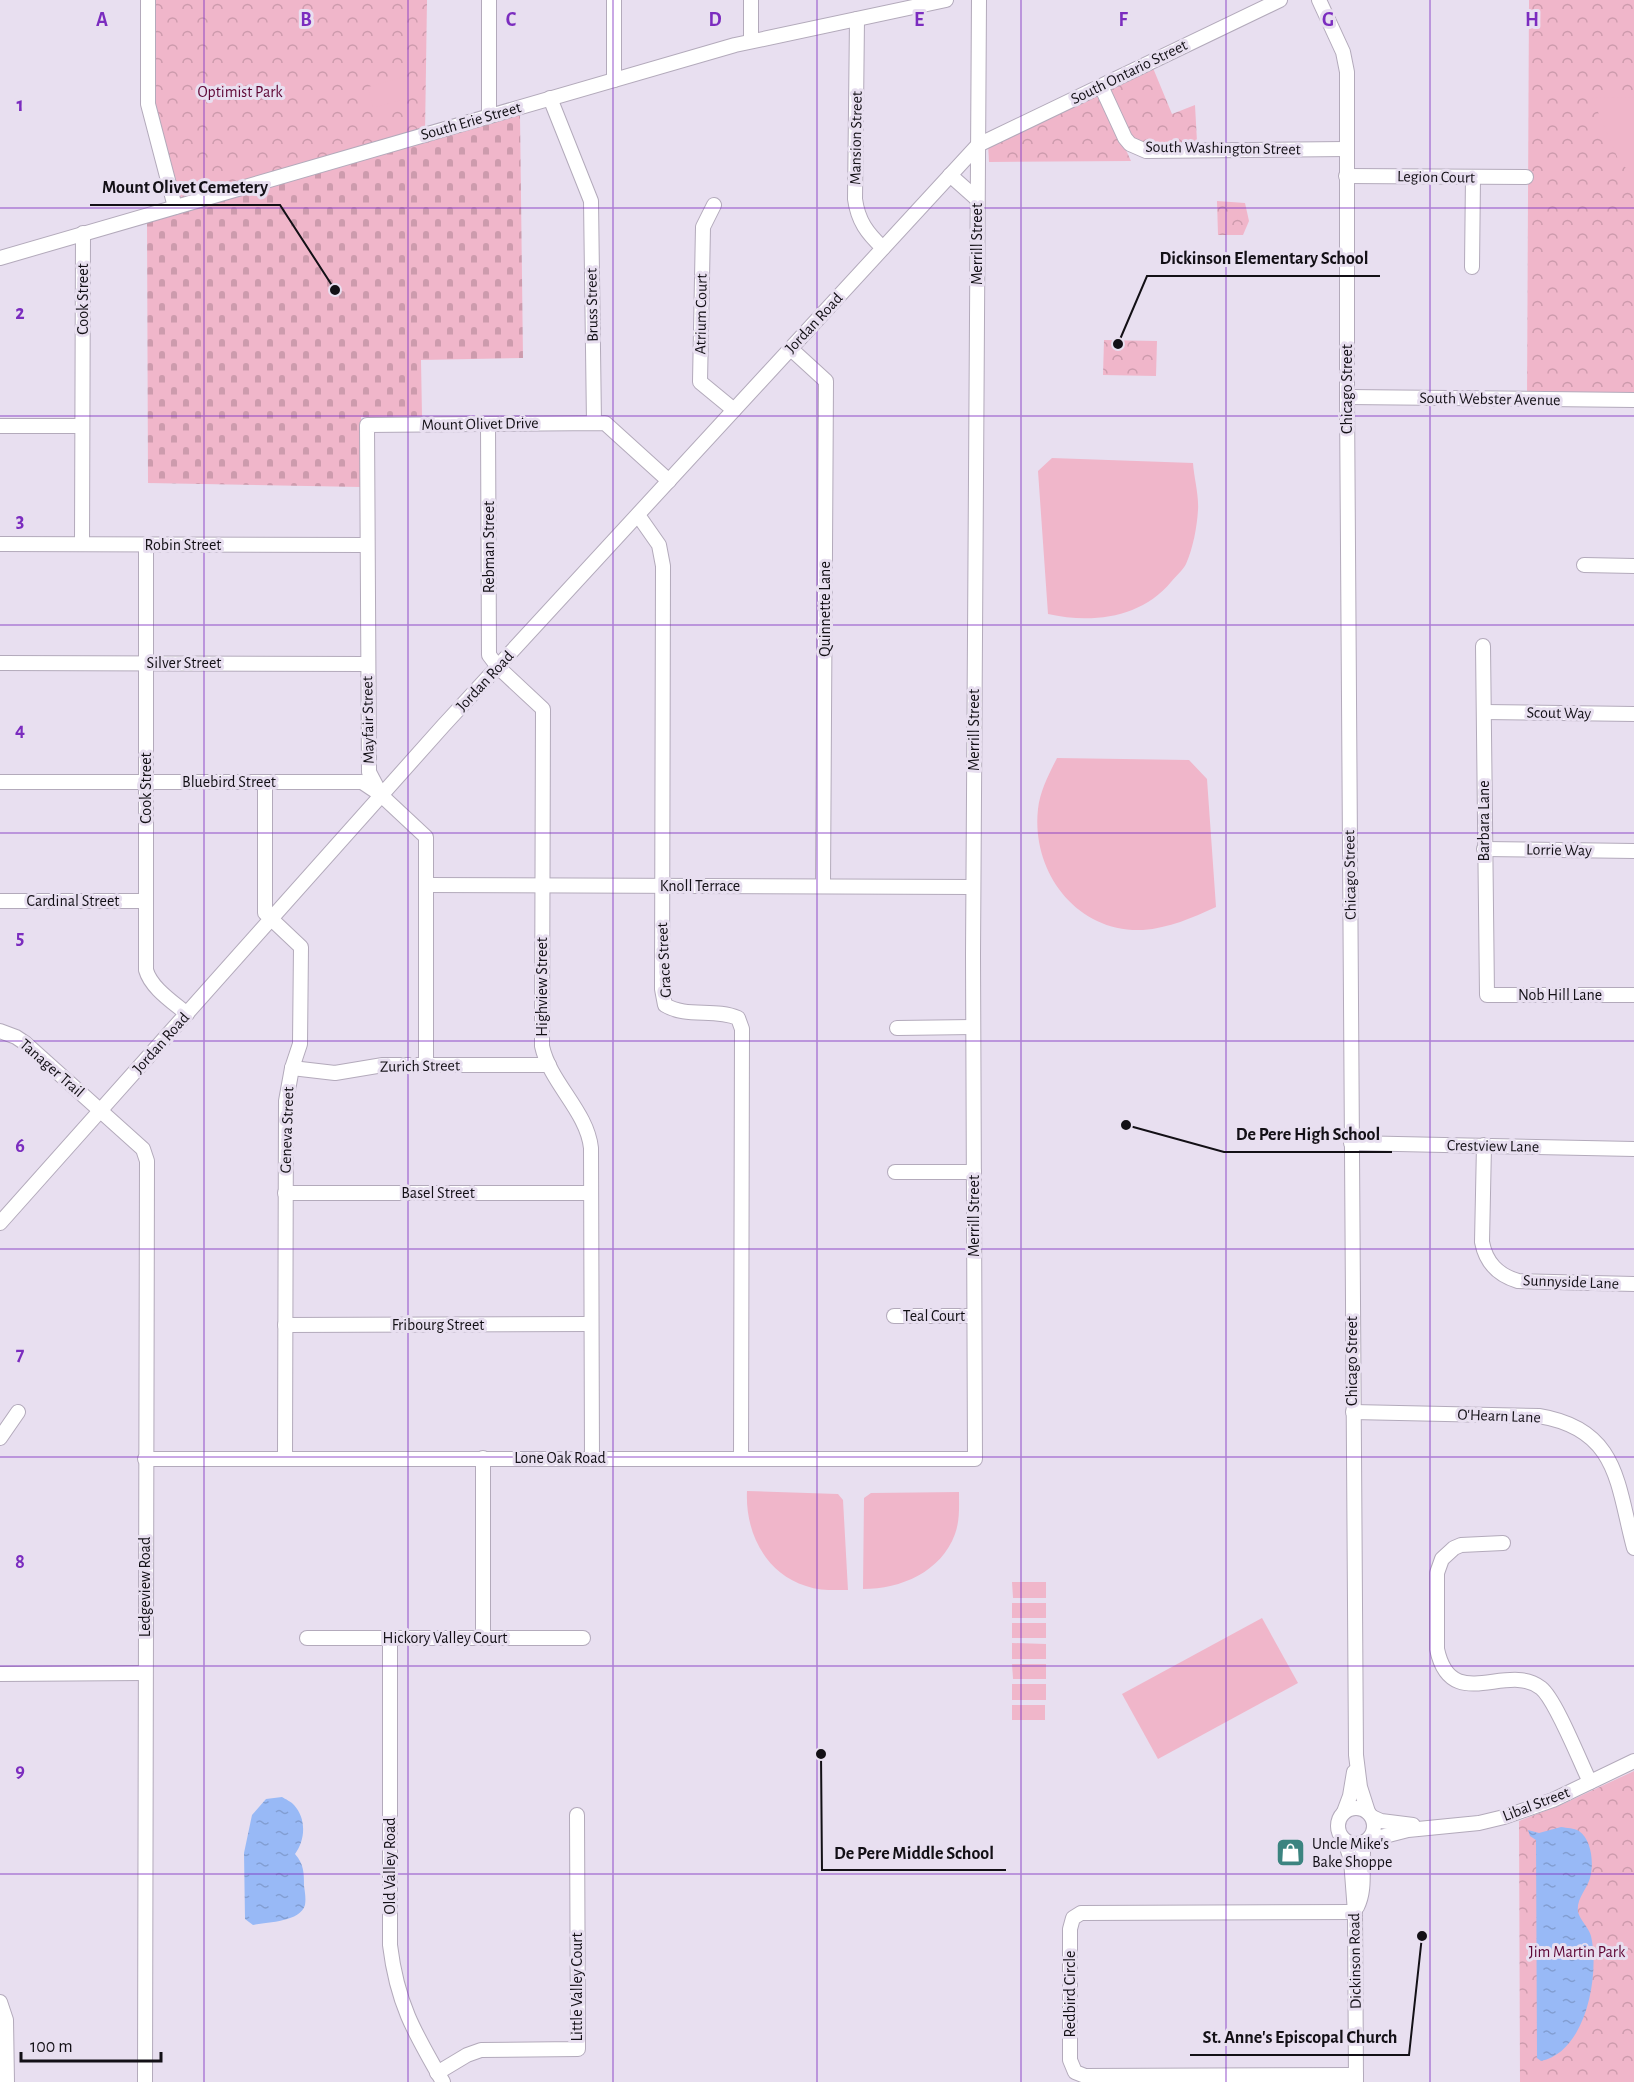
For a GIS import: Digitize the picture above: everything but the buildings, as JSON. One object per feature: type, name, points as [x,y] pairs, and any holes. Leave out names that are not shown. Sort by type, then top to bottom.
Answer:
[{"type":"street","points":[[148,0],[148,104],[175,207]]},
{"type":"street","points":[[489,0],[489,116]]},
{"type":"street","points":[[614,0],[614,80]]},
{"type":"street","points":[[751,41],[752,0]]},
{"type":"street","name":"South Erie Street","points":[[0,258],[751,41],[946,0]]},
{"type":"street","name":"Merrill Street","points":[[975,1459],[973,887],[979,0]]},
{"type":"street","name":"South Ontario Street","points":[[978,145],[1280,0]]},
{"type":"street","name":"Chicago Street","points":[[1319,0],[1346,62],[1356,1755],[1360,1787],[1370,1815]]},
{"type":"street","name":"Mansion Street","points":[[857,19],[856,210],[864,228],[883,248]]},
{"type":"street","name":"South Washington Street","points":[[1101,86],[1125,138],[1130,144],[1146,151],[1346,149]]},
{"type":"street","name":"Bruss Street","points":[[550,98],[591,201],[594,423]]},
{"type":"street","name":"Jordan Road","points":[[0,1224],[381,795],[978,145]]},
{"type":"street","points":[[950,175],[977,199]]},
{"type":"street","name":"Legion Court","points":[[1346,176],[1527,177]]},
{"type":"street","points":[[1472,267],[1473,177]]},
{"type":"street","name":"Atrium Court","points":[[714,205],[703,227],[700,382],[734,410]]},
{"type":"street","name":"Cook Street","points":[[82,544],[83,233]]},
{"type":"street","name":"Quinnette Lane","points":[[791,349],[826,381],[823,886]]},
{"type":"street","name":"South Webster Avenue","points":[[1347,397],[1634,400]]},
{"type":"street","points":[[594,423],[605,423],[669,481]]},
{"type":"street","name":"Mount Olivet Drive","points":[[367,425],[594,423]]},
{"type":"street","name":"Rebman Street","points":[[488,424],[489,655],[498,667]]},
{"type":"street","name":"Mayfair Street","points":[[367,425],[369,772],[381,795],[426,837],[426,1065]]},
{"type":"street","points":[[0,426],[82,426]]},
{"type":"street","name":"Grace Street","points":[[638,515],[658,545],[663,566],[661,886],[662,989],[665,1005],[674,1010],[729,1014],[738,1018],[742,1029],[741,1458]]},
{"type":"street","name":"Robin Street","points":[[0,544],[367,545]]},
{"type":"street","name":"Cook Street","points":[[146,545],[146,970],[148,977],[158,988],[187,1014]]},
{"type":"street","points":[[1584,565],[1634,566]]},
{"type":"street","name":"Barbara Lane","points":[[1483,646],[1486,995]]},
{"type":"street","name":"Silver Street","points":[[0,663],[367,664]]},
{"type":"street","name":"Highview Street","points":[[498,667],[543,709],[542,1046],[549,1065],[588,1133],[591,1148],[592,1458]]},
{"type":"street","name":"Scout Way","points":[[1484,712],[1634,714]]},
{"type":"street","name":"Bluebird Street","points":[[0,782],[362,782],[381,795]]},
{"type":"street","points":[[265,782],[265,913],[271,920]]},
{"type":"street","name":"Lorrie Way","points":[[1484,849],[1634,851]]},
{"type":"street","name":"Knoll Terrace","points":[[426,885],[973,887]]},
{"type":"street","name":"Cardinal Street","points":[[0,901],[146,901]]},
{"type":"street","name":"Geneva Street","points":[[271,920],[301,947],[300,1044],[292,1068],[286,1101],[285,1458]]},
{"type":"street","name":"Nob Hill Lane","points":[[1486,995],[1634,995]]},
{"type":"street","points":[[897,1028],[973,1027]]},
{"type":"street","name":"Tanager Trail","points":[[0,1031],[26,1043],[101,1110]]},
{"type":"street","name":"Zurich Street","points":[[292,1068],[335,1073],[383,1065],[549,1065]]},
{"type":"street","name":"Ledgeview Road","points":[[101,1110],[143,1149],[147,1161],[144,1673],[145,2082]]},
{"type":"street","name":"Crestview Lane","points":[[1351,1143],[1634,1149]]},
{"type":"street","name":"Sunnyside Lane","points":[[1484,1145],[1482,1242],[1492,1266],[1507,1277],[1518,1281],[1634,1284]]},
{"type":"street","points":[[895,1172],[974,1172]]},
{"type":"street","name":"Basel Street","points":[[285,1193],[591,1193]]},
{"type":"street","name":"Teal Court","points":[[894,1316],[974,1316]]},
{"type":"street","name":"Fribourg Street","points":[[285,1324],[591,1324]]},
{"type":"street","points":[[0,1438],[18,1412]]},
{"type":"street","name":"O'Hearn Lane","points":[[1353,1412],[1539,1416],[1567,1423],[1591,1438],[1609,1460],[1620,1488],[1634,1548]]},
{"type":"street","points":[[483,1458],[483,1638]]},
{"type":"street","name":"Lone Oak Road","points":[[145,1459],[975,1459]]},
{"type":"street","points":[[1503,1543],[1461,1545],[1442,1559],[1437,1572],[1439,1658],[1448,1673],[1468,1684],[1478,1685],[1510,1679],[1522,1680],[1541,1688],[1551,1701],[1590,1782]]},
{"type":"street","name":"Hickory Valley Court","points":[[307,1638],[583,1638]]},
{"type":"street","name":"Old Valley Road","points":[[390,1638],[391,1953],[398,1992],[405,2013],[440,2077]]},
{"type":"street","points":[[0,1674],[144,1673]]},
{"type":"street","name":"Chicago Street","points":[[1344,1812],[1350,1796],[1356,1755]]},
{"type":"street","name":"Libal Street","points":[[1367,1841],[1433,1827],[1479,1823],[1504,1817],[1553,1800],[1634,1761]]},
{"type":"street","points":[[1359,1808],[1370,1815],[1375,1829],[1367,1841],[1355,1845],[1340,1835],[1338,1826],[1344,1812],[1359,1808]]},
{"type":"street","name":"Little Valley Court","points":[[440,2077],[467,2055],[481,2050],[578,2049],[576,1815]]},
{"type":"street","name":"Libal Street","points":[[1370,1815],[1389,1823],[1433,1827]]},
{"type":"street","name":"Dickinson Road","points":[[1346,1841],[1351,1860],[1355,1911],[1356,2078]]},
{"type":"street","name":"Dickinson Road","points":[[1355,1911],[1363,1896],[1362,1860],[1367,1841]]},
{"type":"street","name":"Redbird Circle","points":[[1355,1911],[1082,1912],[1073,1918],[1070,1929],[1070,2060],[1075,2072],[1085,2076],[1356,2078]]},
{"type":"street","points":[[0,2002],[6,2020],[7,2082]]},
{"type":"green space","name":"Optimist Park","points":[[148,0],[427,0],[425,134],[175,207],[148,104]]},
{"type":"green space","points":[[1529,0],[1634,0],[1634,400],[1527,399]]},
{"type":"green space","points":[[1153,68],[1172,114],[1195,105],[1197,142],[1132,143],[1108,89]]},
{"type":"green space","points":[[403,77],[409,98],[373,108],[368,87]]},
{"type":"green space","points":[[1100,93],[1131,161],[989,162],[988,144]]},
{"type":"green space","points":[[1634,97],[1634,176],[1619,161],[1592,98]]},
{"type":"green space","points":[[520,115],[523,358],[421,360],[422,416],[361,417],[361,487],[148,483],[147,223]]},
{"type":"green space","points":[[1217,201],[1245,203],[1249,221],[1243,235],[1218,235]]},
{"type":"green space","points":[[1104,340],[1157,341],[1156,376],[1103,375]]},
{"type":"green space","points":[[1052,458],[1193,463],[1198,504],[1193,544],[1185,566],[1159,594],[1145,604],[1130,611],[1098,618],[1048,614],[1038,471]]},
{"type":"green space","points":[[1057,758],[1189,760],[1207,779],[1216,907],[1171,925],[1143,930],[1119,928],[1097,921],[1078,909],[1063,894],[1050,875],[1042,854],[1038,832],[1038,809],[1041,796]]},
{"type":"green space","points":[[747,1491],[838,1494],[843,1500],[848,1590],[811,1588],[792,1580],[779,1571],[760,1549],[754,1536],[747,1506]]},
{"type":"green space","points":[[959,1492],[957,1529],[949,1547],[940,1559],[918,1576],[905,1582],[863,1589],[864,1498],[871,1493]]},
{"type":"green space","points":[[1012,1582],[1046,1582],[1046,1598],[1013,1598]]},
{"type":"green space","points":[[1012,1603],[1046,1603],[1046,1618],[1012,1618]]},
{"type":"green space","points":[[1262,1618],[1298,1683],[1158,1759],[1122,1694]]},
{"type":"green space","points":[[1012,1623],[1046,1623],[1046,1638],[1012,1638]]},
{"type":"green space","points":[[1012,1643],[1046,1644],[1046,1659],[1012,1659]]},
{"type":"green space","points":[[1012,1664],[1046,1664],[1046,1679],[1013,1679]]},
{"type":"green space","points":[[1012,1684],[1046,1684],[1046,1700],[1012,1700]]},
{"type":"green space","points":[[1012,1705],[1045,1705],[1045,1720],[1012,1720]]},
{"type":"green space","name":"Jim Martin Park","points":[[1634,1771],[1634,2082],[1520,2082],[1519,1821],[1563,1804]]},
{"type":"water","points":[[282,1797],[294,1805],[303,1823],[303,1836],[295,1854],[303,1869],[305,1905],[302,1911],[290,1918],[253,1925],[245,1919],[244,1853],[252,1815],[266,1799]]},
{"type":"water","points":[[1561,1827],[1579,1831],[1587,1840],[1591,1853],[1590,1878],[1580,1898],[1578,1912],[1591,1936],[1593,1971],[1591,1990],[1579,2028],[1569,2043],[1556,2055],[1541,2061],[1537,2058],[1536,1840],[1530,1836],[1528,1830],[1539,1833]]},
{"type":"place","name":"Mount Olivet Cemetery","points":[[335,290]]},
{"type":"place","name":"Dickinson Elementary School","points":[[1118,344]]},
{"type":"place","name":"De Pere High School","points":[[1126,1125]]},
{"type":"place","name":"De Pere Middle School","points":[[821,1754]]},
{"type":"place","name":"Uncle Mike's Bake Shoppe","points":[[1291,1853]]},
{"type":"place","name":"St. Anne's Episcopal Church","points":[[1422,1936]]}]
